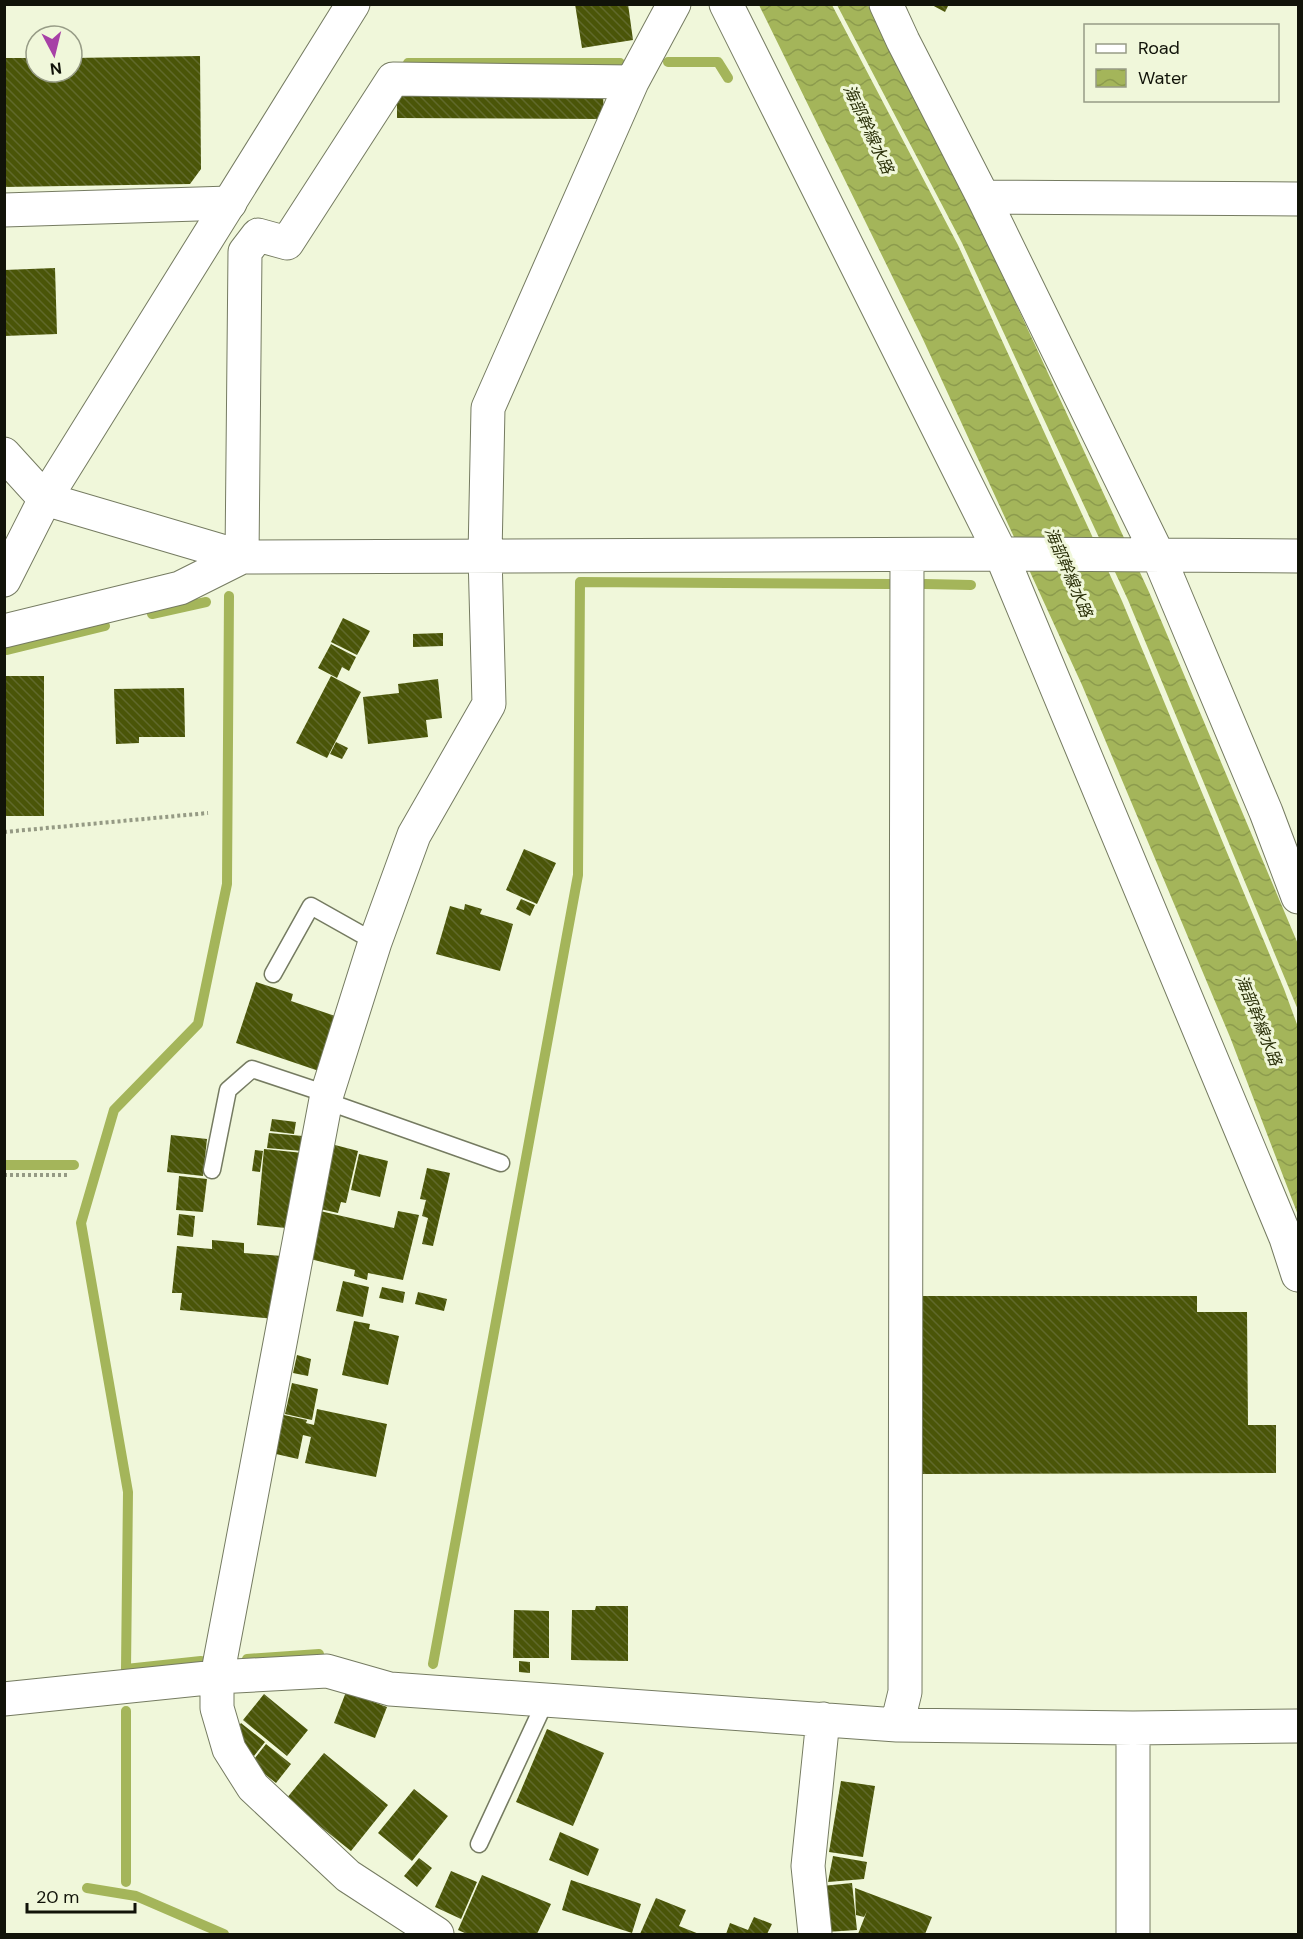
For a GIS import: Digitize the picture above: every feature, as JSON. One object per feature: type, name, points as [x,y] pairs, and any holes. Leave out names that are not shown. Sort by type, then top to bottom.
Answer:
[{"type":"street","points":[[4,580],[45,500],[353,4]]},
{"type":"street","points":[[438,1935],[348,1876],[253,1787],[229,1749],[217,1708],[217,1677],[326,1097],[375,942],[414,835],[489,704],[485,555],[488,408],[632,82],[674,4]]},
{"type":"street","points":[[726,4],[1011,554],[1299,1275]]},
{"type":"street","points":[[886,4],[983,197],[1150,555],[1266,812],[1299,897]]},
{"type":"street","points":[[242,557],[245,252],[258,235],[287,243],[393,79],[632,82]]},
{"type":"street","points":[[983,197],[1299,199]]},
{"type":"street","points":[[4,210],[230,202]]},
{"type":"street","points":[[4,454],[45,500],[242,557],[1011,554],[1299,556]]},
{"type":"street","points":[[897,1725],[905,1692],[908,555]]},
{"type":"street","points":[[4,631],[180,588],[242,557]]},
{"type":"street","points":[[4,1699],[217,1677],[327,1671],[390,1689],[897,1725],[1133,1728],[1299,1726]]},
{"type":"street","points":[[815,1935],[808,1866],[823,1719]]},
{"type":"street","points":[[1133,1728],[1133,1935]]},
{"type":"lane","points":[[273,974],[311,906],[375,942]]},
{"type":"lane","points":[[212,1170],[228,1090],[252,1069],[501,1163]]},
{"type":"lane","points":[[479,1844],[546,1700]]},
{"type":"path","points":[[4,832],[208,813]]},
{"type":"path","points":[[4,1175],[69,1175]]},
{"type":"water","name":"海部幹線水路","points":[[759,5],[832,5],[958,245],[1122,601],[1298,1027],[1298,1215],[1230,1037],[1082,685],[921,335]]},
{"type":"water","points":[[837,5],[868,5],[976,217],[1149,592],[1298,944],[1298,1010],[1128,600],[962,243]]},
{"type":"building","points":[[575,4],[628,4],[633,40],[582,48]]},
{"type":"building","points":[[930,4],[949,4],[945,12]]},
{"type":"building","points":[[200,56],[201,169],[190,184],[4,187],[4,58],[24,58],[24,84],[84,84],[84,58]]},
{"type":"building","points":[[397,93],[603,93],[604,119],[397,118]]},
{"type":"building","points":[[55,268],[57,334],[4,336],[4,270]]},
{"type":"building","points":[[343,618],[370,631],[357,655],[331,642]]},
{"type":"building","points":[[443,633],[443,646],[413,647],[413,634]]},
{"type":"building","points":[[331,644],[356,657],[349,671],[342,667],[337,678],[318,668]]},
{"type":"building","points":[[4,676],[44,676],[44,816],[4,816]]},
{"type":"building","points":[[331,676],[361,692],[327,758],[296,743]]},
{"type":"building","points":[[438,679],[442,718],[426,720],[428,737],[368,744],[363,697],[399,693],[398,684]]},
{"type":"building","points":[[184,688],[185,737],[139,737],[139,743],[116,744],[114,689]]},
{"type":"building","points":[[336,742],[348,748],[342,759],[330,754]]},
{"type":"building","points":[[524,849],[556,863],[537,904],[506,890]]},
{"type":"building","points":[[521,899],[535,905],[530,916],[516,909]]},
{"type":"building","points":[[465,904],[482,909],[480,914],[513,924],[500,971],[436,954],[450,906],[464,910]]},
{"type":"building","points":[[256,982],[293,994],[291,1001],[338,1017],[319,1071],[236,1043]]},
{"type":"building","points":[[272,1119],[296,1122],[294,1134],[270,1131]]},
{"type":"building","points":[[269,1133],[303,1136],[302,1151],[267,1148]]},
{"type":"building","points":[[171,1135],[207,1139],[203,1176],[167,1172]]},
{"type":"building","points":[[335,1145],[358,1151],[346,1203],[341,1202],[338,1213],[320,1209]]},
{"type":"building","points":[[264,1149],[303,1153],[295,1229],[257,1225]]},
{"type":"building","points":[[255,1150],[263,1151],[260,1172],[252,1171]]},
{"type":"building","points":[[359,1154],[388,1161],[380,1197],[351,1190]]},
{"type":"building","points":[[427,1168],[450,1173],[433,1246],[422,1244],[428,1218],[422,1216],[426,1200],[420,1199]]},
{"type":"building","points":[[179,1176],[207,1179],[203,1212],[176,1210]]},
{"type":"building","points":[[320,1211],[394,1228],[398,1211],[419,1215],[403,1280],[368,1273],[367,1280],[354,1276],[355,1270],[310,1259]]},
{"type":"building","points":[[179,1214],[195,1216],[193,1237],[177,1235]]},
{"type":"building","points":[[212,1240],[244,1243],[244,1253],[282,1256],[275,1319],[180,1310],[182,1293],[172,1293],[177,1246],[212,1249]]},
{"type":"building","points":[[343,1281],[369,1287],[363,1317],[336,1311]]},
{"type":"building","points":[[382,1287],[405,1292],[403,1303],[379,1298]]},
{"type":"building","points":[[418,1292],[447,1299],[444,1311],[415,1304]]},
{"type":"building","points":[[922,1296],[1197,1296],[1197,1312],[1247,1312],[1248,1425],[1276,1425],[1276,1473],[922,1474]]},
{"type":"building","points":[[354,1321],[370,1324],[369,1329],[399,1336],[388,1385],[342,1375]]},
{"type":"building","points":[[297,1355],[311,1359],[308,1376],[293,1373]]},
{"type":"building","points":[[292,1383],[318,1389],[312,1420],[285,1414]]},
{"type":"building","points":[[317,1409],[387,1424],[376,1477],[305,1463],[311,1437],[303,1435],[298,1459],[276,1454],[284,1415],[307,1420],[306,1423],[314,1425]]},
{"type":"building","points":[[596,1606],[628,1606],[628,1661],[571,1660],[572,1610],[595,1610]]},
{"type":"building","points":[[514,1610],[549,1611],[549,1658],[513,1658]]},
{"type":"building","points":[[519,1661],[530,1662],[530,1673],[519,1672]]},
{"type":"building","points":[[346,1692],[387,1707],[375,1738],[334,1723]]},
{"type":"building","points":[[264,1694],[308,1730],[287,1756],[243,1720]]},
{"type":"building","points":[[241,1723],[265,1742],[254,1756],[230,1737]]},
{"type":"building","points":[[547,1729],[604,1753],[573,1826],[516,1802]]},
{"type":"building","points":[[266,1744],[291,1764],[276,1783],[251,1763]]},
{"type":"building","points":[[324,1753],[388,1805],[351,1851],[286,1799]]},
{"type":"building","points":[[841,1781],[875,1786],[863,1857],[829,1852]]},
{"type":"building","points":[[414,1789],[448,1816],[412,1861],[378,1833]]},
{"type":"building","points":[[560,1832],[599,1849],[588,1876],[549,1860]]},
{"type":"building","points":[[833,1856],[867,1862],[864,1879],[828,1882]]},
{"type":"building","points":[[419,1858],[432,1868],[417,1887],[404,1876]]},
{"type":"building","points":[[451,1871],[477,1882],[461,1919],[435,1907]]},
{"type":"building","points":[[482,1875],[551,1904],[537,1934],[467,1934],[458,1930]]},
{"type":"building","points":[[571,1880],[641,1904],[632,1933],[562,1910]]},
{"type":"building","points":[[852,1883],[857,1930],[826,1932],[822,1886]]},
{"type":"building","points":[[855,1888],[932,1917],[925,1934],[858,1934],[867,1911],[864,1917],[856,1915]]},
{"type":"building","points":[[656,1898],[686,1910],[679,1926],[699,1934],[640,1934]]},
{"type":"building","points":[[754,1917],[772,1924],[767,1934],[726,1934],[730,1923],[748,1930]]},
{"type":"waterway","points":[[668,62],[718,62],[728,78]]},
{"type":"waterway","points":[[408,63],[620,63]]},
{"type":"waterway","points":[[433,1664],[578,875],[580,582],[890,584]]},
{"type":"waterway","points":[[925,584],[971,585]]},
{"type":"waterway","points":[[201,1661],[126,1669],[128,1492],[81,1223],[114,1110],[198,1024],[227,884],[229,596]]},
{"type":"waterway","points":[[152,614],[206,602]]},
{"type":"waterway","points":[[7,650],[105,626]]},
{"type":"waterway","points":[[4,1165],[74,1165]]},
{"type":"waterway","points":[[247,1659],[319,1654]]},
{"type":"waterway","points":[[126,1711],[126,1882]]},
{"type":"waterway","points":[[87,1888],[136,1896],[224,1934]]}]
